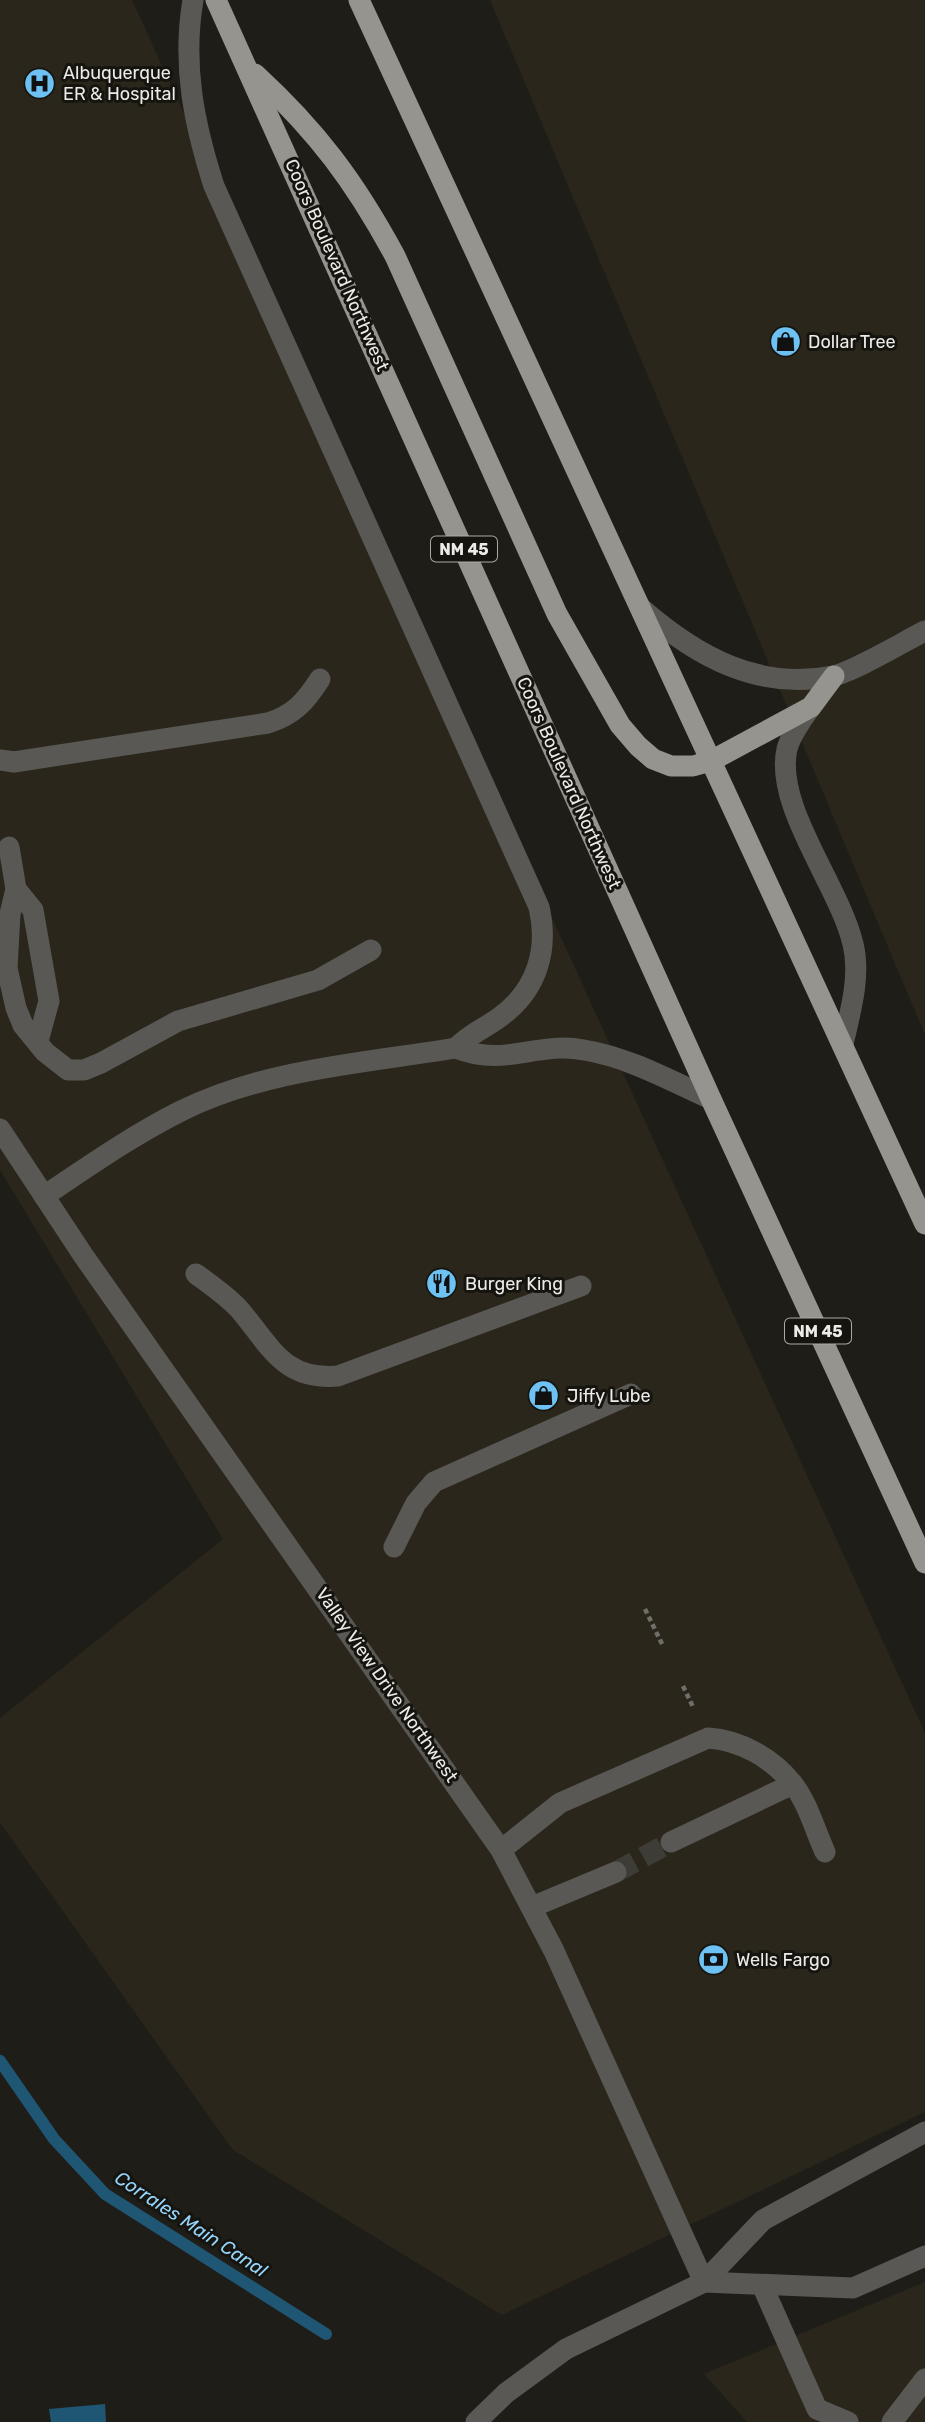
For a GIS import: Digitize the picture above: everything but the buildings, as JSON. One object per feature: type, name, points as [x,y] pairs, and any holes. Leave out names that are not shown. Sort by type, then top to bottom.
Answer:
[{"type":"main road","name":"Coors Boulevard Northwest","points":[[216,0],[711,1099],[925,1563]]},
{"type":"main road","points":[[359,0],[925,1224]]},
{"type":"main road","points":[[248,68],[295,110],[339,162],[371,212],[395,256],[557,614],[620,725],[653,759],[671,766],[693,766],[711,761],[811,707],[834,676]]},
{"type":"street","points":[[193,0],[188,26],[188,79],[197,133],[214,186],[539,907],[544,930],[542,956],[534,979],[519,1000],[499,1018],[474,1030],[456,1048]]},
{"type":"street","points":[[642,609],[673,636],[702,653],[758,677],[782,681],[834,676],[925,631]]},
{"type":"street","points":[[0,760],[14,762],[268,723],[288,717],[306,701],[320,679]]},
{"type":"street","points":[[811,707],[787,747],[785,774],[788,794],[840,905],[854,946],[854,998],[843,1044]]},
{"type":"street","points":[[9,847],[16,889],[10,914],[7,968],[16,1008],[23,1025],[56,1064],[68,1070],[84,1070],[178,1021],[318,980],[371,950]]},
{"type":"street","points":[[16,889],[33,910],[49,1001],[38,1041]]},
{"type":"street","points":[[44,1195],[144,1132],[182,1111],[224,1094],[305,1072],[456,1048],[479,1057],[553,1049],[583,1049],[616,1059],[711,1099]]},
{"type":"street","name":"Valley View Drive Northwest","points":[[0,1129],[501,1850],[532,1907],[704,2282]]},
{"type":"street","points":[[197,1274],[236,1307],[286,1365],[303,1374],[320,1378],[338,1376],[581,1286]]},
{"type":"street","points":[[394,1547],[416,1503],[434,1482],[631,1394]]},
{"type":"street","points":[[501,1850],[560,1803],[702,1738],[724,1739],[748,1749],[793,1784],[825,1852]]},
{"type":"street","points":[[671,1842],[793,1784]]},
{"type":"street","points":[[532,1907],[616,1872]]},
{"type":"street","points":[[476,2422],[506,2393],[566,2349],[704,2282],[764,2220],[925,2132]]},
{"type":"street","points":[[704,2282],[853,2288],[925,2256]]},
{"type":"street","points":[[762,2284],[817,2409],[848,2422]]},
{"type":"street","points":[[892,2422],[925,2379]]},
{"type":"path","points":[[645,1609],[663,1646]]},
{"type":"path","points":[[683,1686],[697,1716]]},
{"type":"shaded area","points":[[0,0],[132,0],[925,1733],[925,2112],[502,2315],[233,2150],[0,1823],[0,1718],[223,1539],[0,1170]]},
{"type":"shaded area","points":[[490,0],[925,0],[925,1035]]},
{"type":"shaded area","points":[[925,2282],[925,2422],[747,2422],[704,2374]]},
{"type":"water","points":[[105,2404],[106,2422],[51,2422],[49,2409]]},
{"type":"waterway","name":"Corrales Main Canal","points":[[0,2061],[54,2139],[105,2194],[326,2334]]},
{"type":"tunnel","points":[[616,1872],[671,1842]]},
{"type":"place","name":"Albuquerque ER & Hospital","points":[[40,83]]},
{"type":"place","name":"Dollar Tree","points":[[785,342]]},
{"type":"place","name":"Burger King","points":[[442,1284]]},
{"type":"place","name":"Jiffy Lube","points":[[544,1396]]},
{"type":"place","name":"Wells Fargo","points":[[713,1960]]}]
